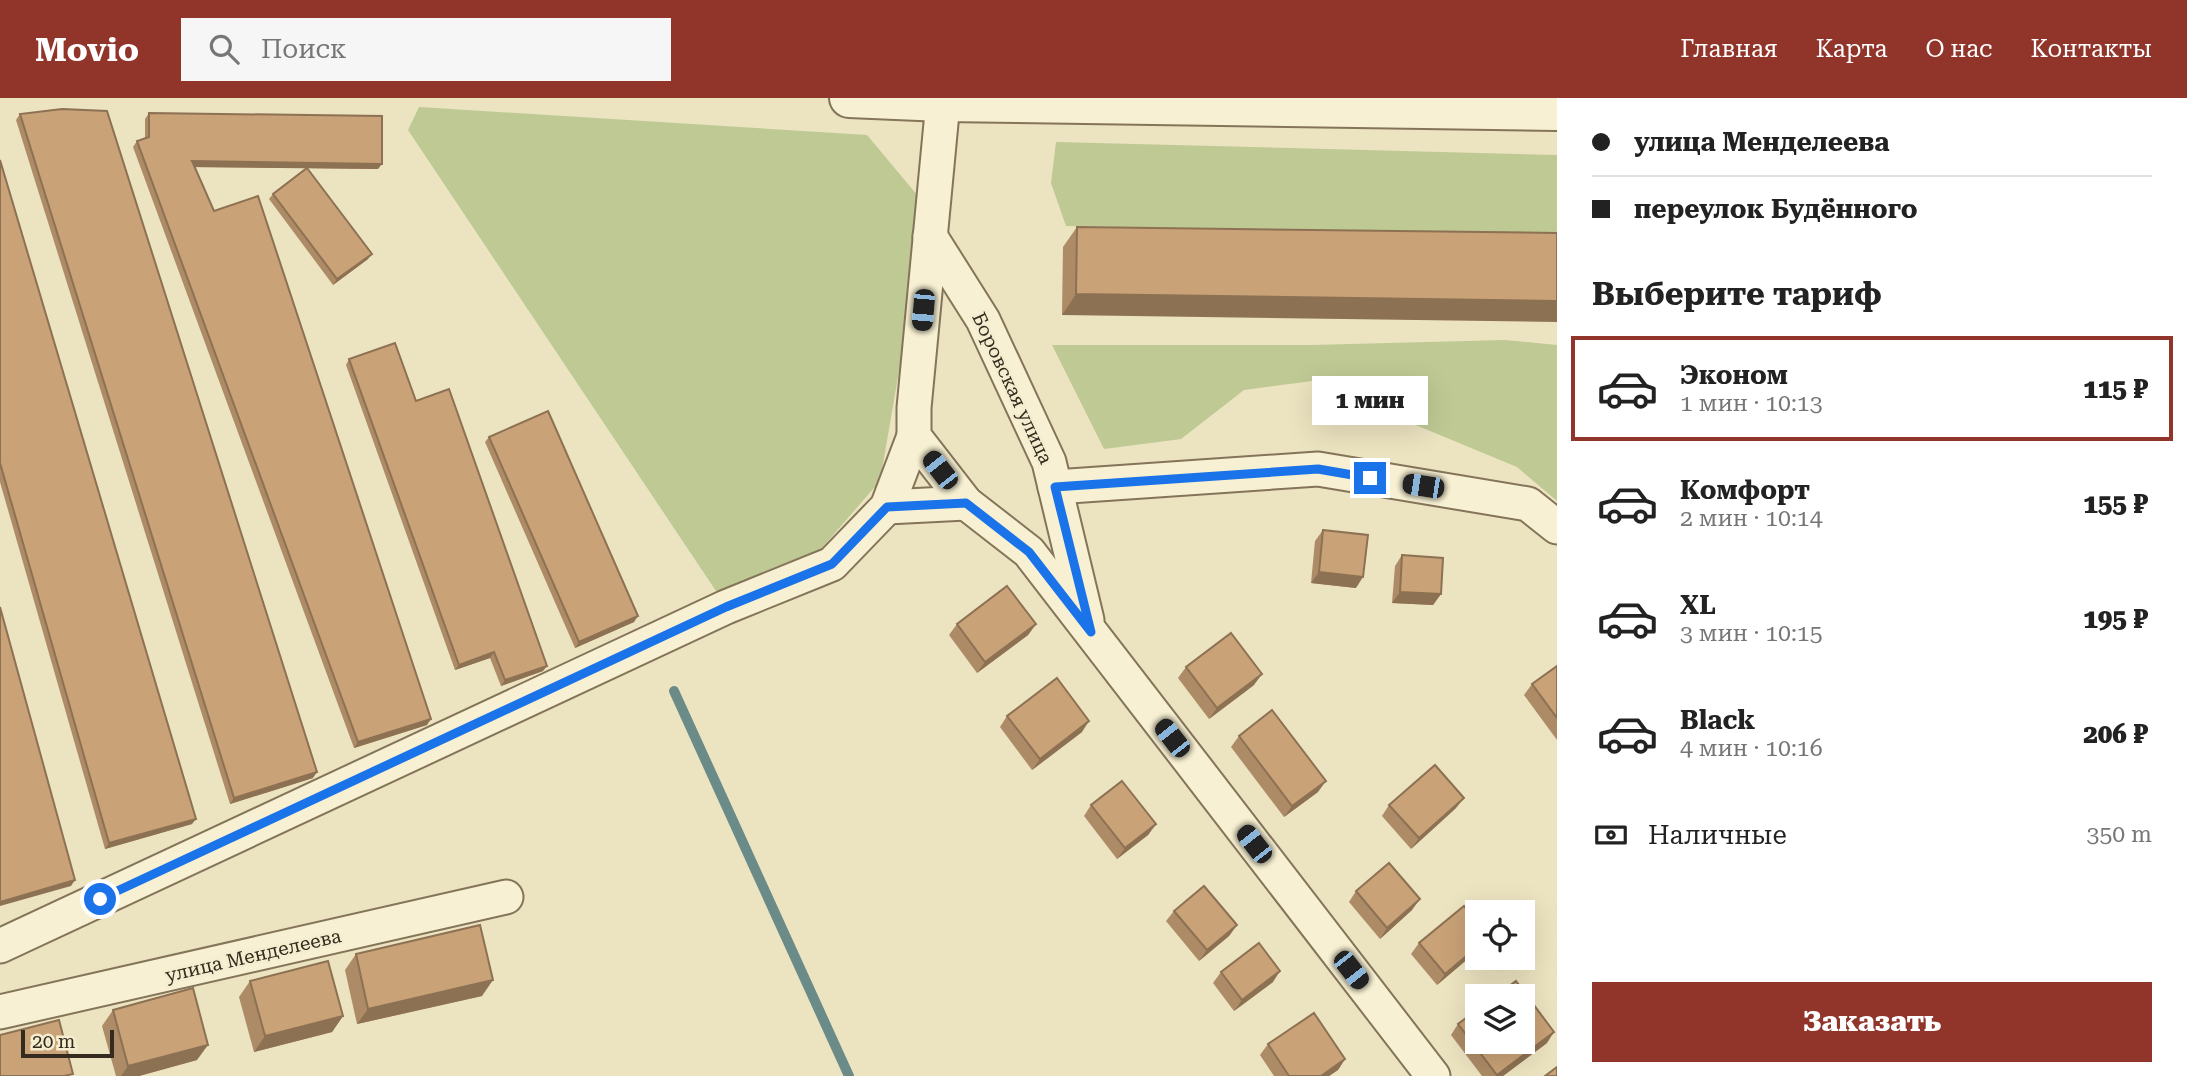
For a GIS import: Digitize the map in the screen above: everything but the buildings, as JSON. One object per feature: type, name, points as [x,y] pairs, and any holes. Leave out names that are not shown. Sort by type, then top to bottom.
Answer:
[{"type":"street","points":[[849,98],[943,102],[1557,111]]},
{"type":"street","points":[[0,946],[726,607],[832,564],[887,507],[914,436],[914,408],[943,102]]},
{"type":"street","name":"Боровская улица","points":[[930,236],[983,320],[1049,462],[1091,632]]},
{"type":"street","name":"Боровская улица","points":[[914,436],[966,503],[1029,552],[1433,1076]]},
{"type":"street","points":[[1055,487],[1318,469],[1528,504],[1557,527]]},
{"type":"street","points":[[887,507],[966,503]]},
{"type":"street","name":"улица Менделеева","points":[[0,1012],[506,897]]},
{"type":"green space","points":[[419,107],[867,135],[918,196],[907,325],[880,481],[821,549],[742,581],[718,594],[408,130]]},
{"type":"green space","points":[[1056,142],[1557,155],[1557,236],[1066,226],[1051,183]]},
{"type":"green space","points":[[1505,340],[1557,345],[1557,501],[1517,467],[1406,421],[1320,380],[1244,390],[1181,439],[1104,449],[1052,345],[1311,345]]},
{"type":"waterway","points":[[674,691],[849,1076]]},
{"type":"route","points":[[100,899],[726,607],[832,564],[887,507],[966,503],[1029,552],[1091,632],[1055,487],[1318,469],[1370,478]]}]
